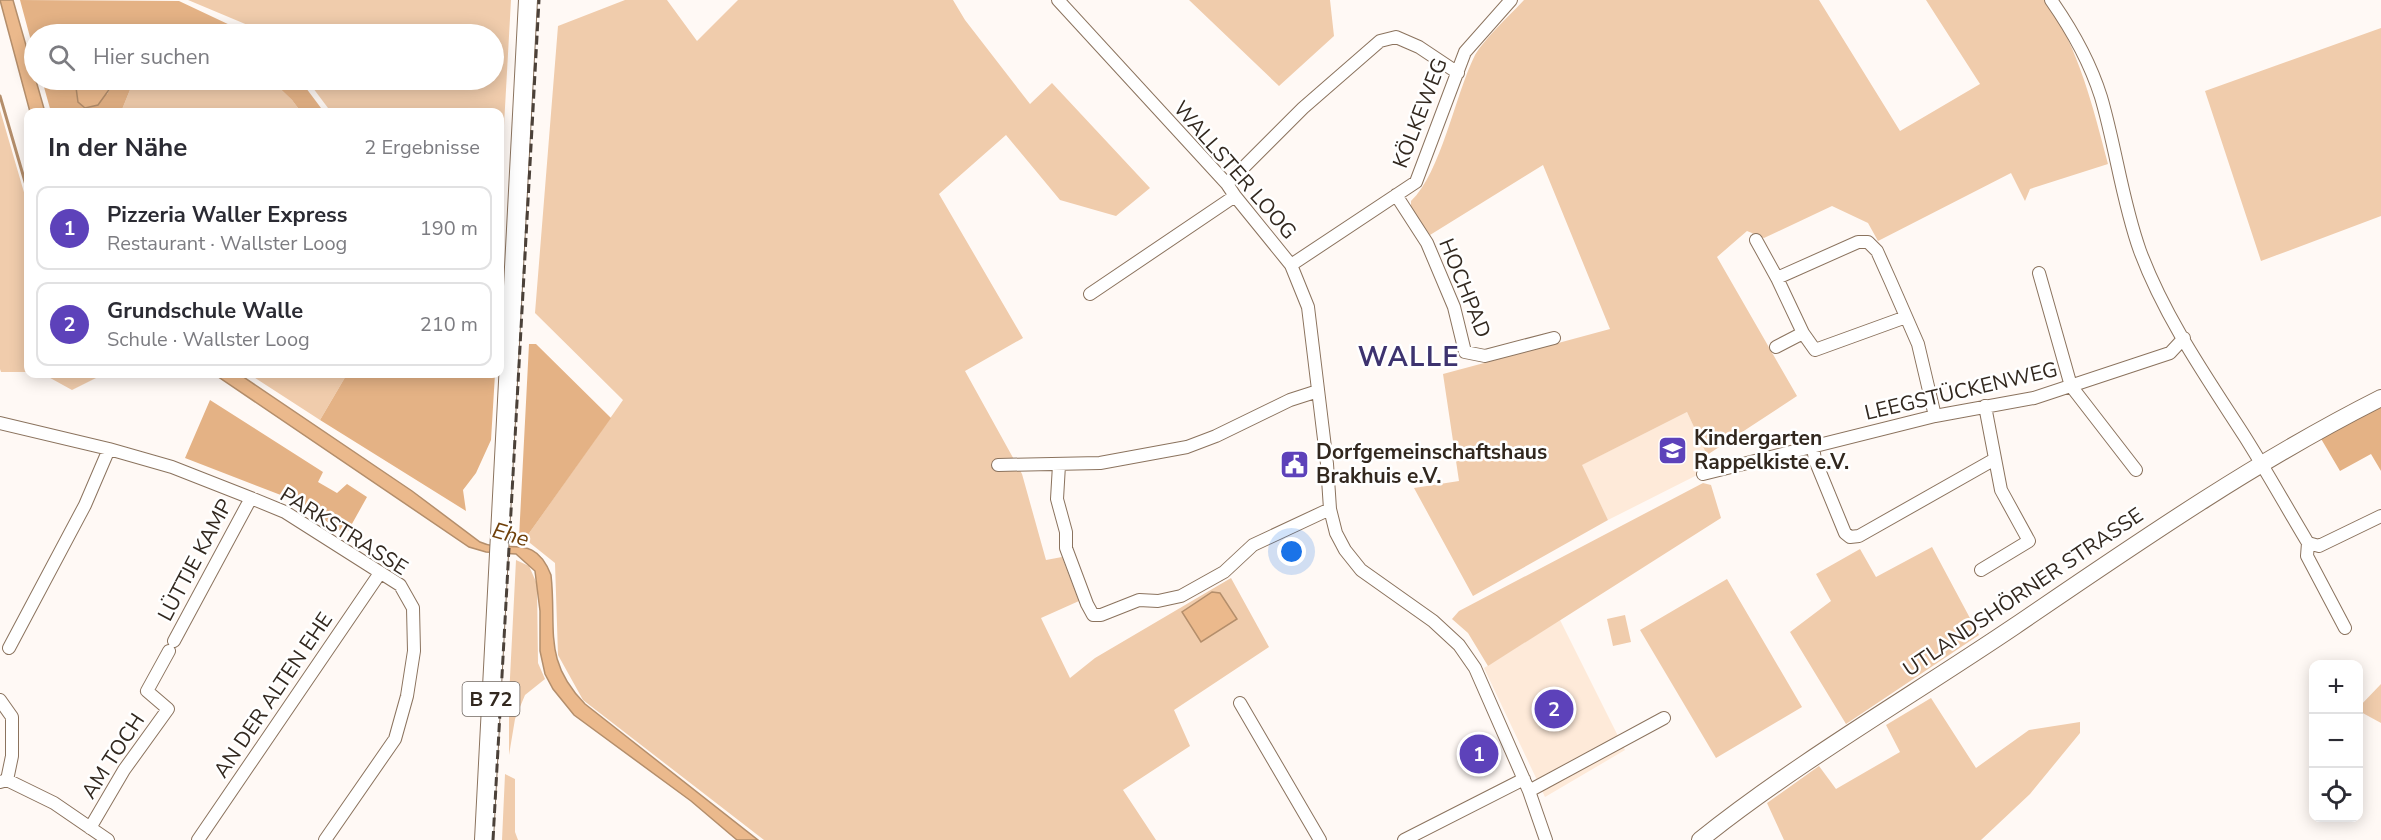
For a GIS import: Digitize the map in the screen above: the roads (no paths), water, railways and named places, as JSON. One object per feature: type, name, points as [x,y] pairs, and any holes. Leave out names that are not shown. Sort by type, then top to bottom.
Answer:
[{"type":"main road","name":"B 72","points":[[484,840],[528,0]]},
{"type":"street","name":"WALLSTER LOOG","points":[[1058,0],[1227,184],[1291,265],[1308,307],[1330,509],[1336,533],[1345,550],[1361,570],[1428,617],[1464,652],[1475,668],[1530,791],[1546,840]]},
{"type":"street","name":"KÖLKEWEG","points":[[1291,265],[1416,182],[1465,52],[1511,0]]},
{"type":"street","points":[[2052,0],[2086,58],[2100,96],[2125,200],[2140,250],[2158,294],[2214,391],[2262,464],[2308,543],[2307,556],[2345,628]]},
{"type":"street","points":[[1227,184],[1303,108],[1380,41],[1396,37],[1419,47],[1458,73]]},
{"type":"street","name":"HOCHPAD","points":[[1396,195],[1427,243],[1454,307],[1466,352],[1485,356],[1554,338]]},
{"type":"street","points":[[1090,294],[1235,196]]},
{"type":"street","points":[[1756,240],[1813,349],[1820,350],[1906,317]]},
{"type":"street","points":[[1777,278],[1863,241],[1877,251],[1918,344],[1935,416]]},
{"type":"street","points":[[2039,273],[2071,386],[2136,470]]},
{"type":"street","points":[[1776,347],[1803,333]]},
{"type":"street","name":"LEEGSTÜCKENWEG","points":[[1703,474],[1935,416],[2034,398],[2170,353],[2184,338]]},
{"type":"street","points":[[998,465],[1100,463],[1187,447],[1216,436],[1290,400],[1318,391]]},
{"type":"street","name":"UTLANDSHÖRNER STRASSE","points":[[1700,840],[1800,768],[2082,579],[2308,436],[2381,398]]},
{"type":"street","points":[[1981,570],[2029,541],[2001,490],[1985,406]]},
{"type":"street","name":"PARKSTRASSE","points":[[0,423],[109,449],[172,467],[251,498],[285,512],[400,585],[413,608],[414,651],[407,696],[395,739],[325,840]]},
{"type":"street","points":[[1813,447],[1815,460],[1845,533],[1850,537],[1858,536],[1995,459]]},
{"type":"street","points":[[9,648],[84,505],[109,449]]},
{"type":"street","points":[[1059,465],[1057,499],[1066,532],[1066,548],[1093,615],[1101,615],[1139,600],[1158,601],[1180,596],[1224,572],[1253,544],[1330,509]]},
{"type":"street","name":"LÜTTJE KAMP","points":[[172,646],[251,498]]},
{"type":"street","points":[[2308,543],[2319,546],[2381,516]]},
{"type":"street","name":"AN DER ALTEN EHE","points":[[198,840],[380,573]]},
{"type":"street","name":"AM TOCH","points":[[90,828],[124,770],[168,709],[147,691],[172,646]]},
{"type":"street","points":[[0,700],[12,717],[12,756],[4,781],[54,803],[108,840]]},
{"type":"street","points":[[1240,703],[1320,840]]},
{"type":"street","points":[[1530,791],[1664,718]]},
{"type":"street","points":[[1404,840],[1524,779]]},
{"type":"waterway","points":[[0,96],[24,178]]},
{"type":"railway","points":[[493,840],[539,0]]},
{"type":"place","name":"Kindergarten Rappelkiste e.V.","points":[[1673,450]]},
{"type":"place","name":"Dorfgemeinschaftshaus Brakhuis e.V.","points":[[1295,464]]},
{"type":"place","name":"Grundschule Walle","points":[[1554,709]]},
{"type":"place","name":"Pizzeria Waller Express","points":[[1479,754]]},
{"type":"district","name":"WALLE","points":[[1409,357]]},
{"type":"water label","name":"Ehe","points":[[511,534]]}]
